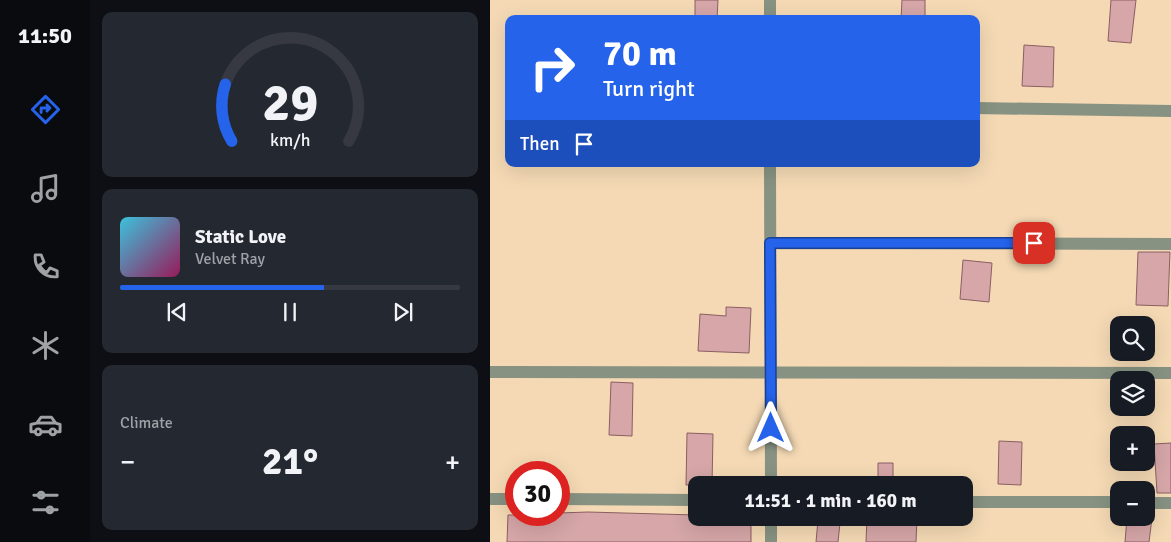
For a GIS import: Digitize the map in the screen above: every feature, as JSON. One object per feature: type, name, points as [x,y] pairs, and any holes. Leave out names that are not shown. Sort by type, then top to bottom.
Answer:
[{"type":"street","points":[[770,0],[770,15]]},
{"type":"street","points":[[980,108],[1171,111]]},
{"type":"street","points":[[770,167],[771,476]]},
{"type":"street","points":[[770,243],[1171,244]]},
{"type":"street","points":[[490,372],[1171,372]]},
{"type":"street","points":[[490,499],[505,499]]},
{"type":"street","points":[[570,500],[688,500]]},
{"type":"street","points":[[973,502],[1110,502]]},
{"type":"street","points":[[1155,503],[1171,503]]},
{"type":"street","points":[[771,526],[771,542]]},
{"type":"building","points":[[695,0],[718,0],[717,15],[695,15]]},
{"type":"building","points":[[902,0],[925,0],[925,15],[901,15]]},
{"type":"building","points":[[1111,0],[1136,0],[1131,43],[1108,41]]},
{"type":"building","points":[[1024,45],[1054,47],[1053,87],[1022,86]]},
{"type":"building","points":[[1138,252],[1170,252],[1168,306],[1136,305]]},
{"type":"building","points":[[963,260],[992,263],[989,302],[960,299]]},
{"type":"building","points":[[726,307],[751,308],[749,353],[698,351],[700,314],[726,316]]},
{"type":"building","points":[[611,382],[633,383],[632,436],[609,435]]},
{"type":"building","points":[[687,433],[713,434],[712,476],[688,476],[688,485],[686,485]]},
{"type":"building","points":[[999,441],[1022,442],[1021,485],[998,484]]},
{"type":"building","points":[[1171,443],[1171,493],[1157,493],[1155,444]]},
{"type":"building","points":[[878,463],[893,463],[893,476],[878,476]]},
{"type":"building","points":[[570,513],[688,515],[688,526],[751,526],[751,542],[507,542],[508,526],[570,526]]},
{"type":"building","points":[[817,526],[840,526],[838,542],[816,542]]},
{"type":"building","points":[[867,526],[917,526],[916,542],[866,542]]},
{"type":"building","points":[[1126,526],[1151,526],[1149,542],[1125,542]]},
{"type":"route","points":[[771,428],[770,243],[1034,243]]}]
